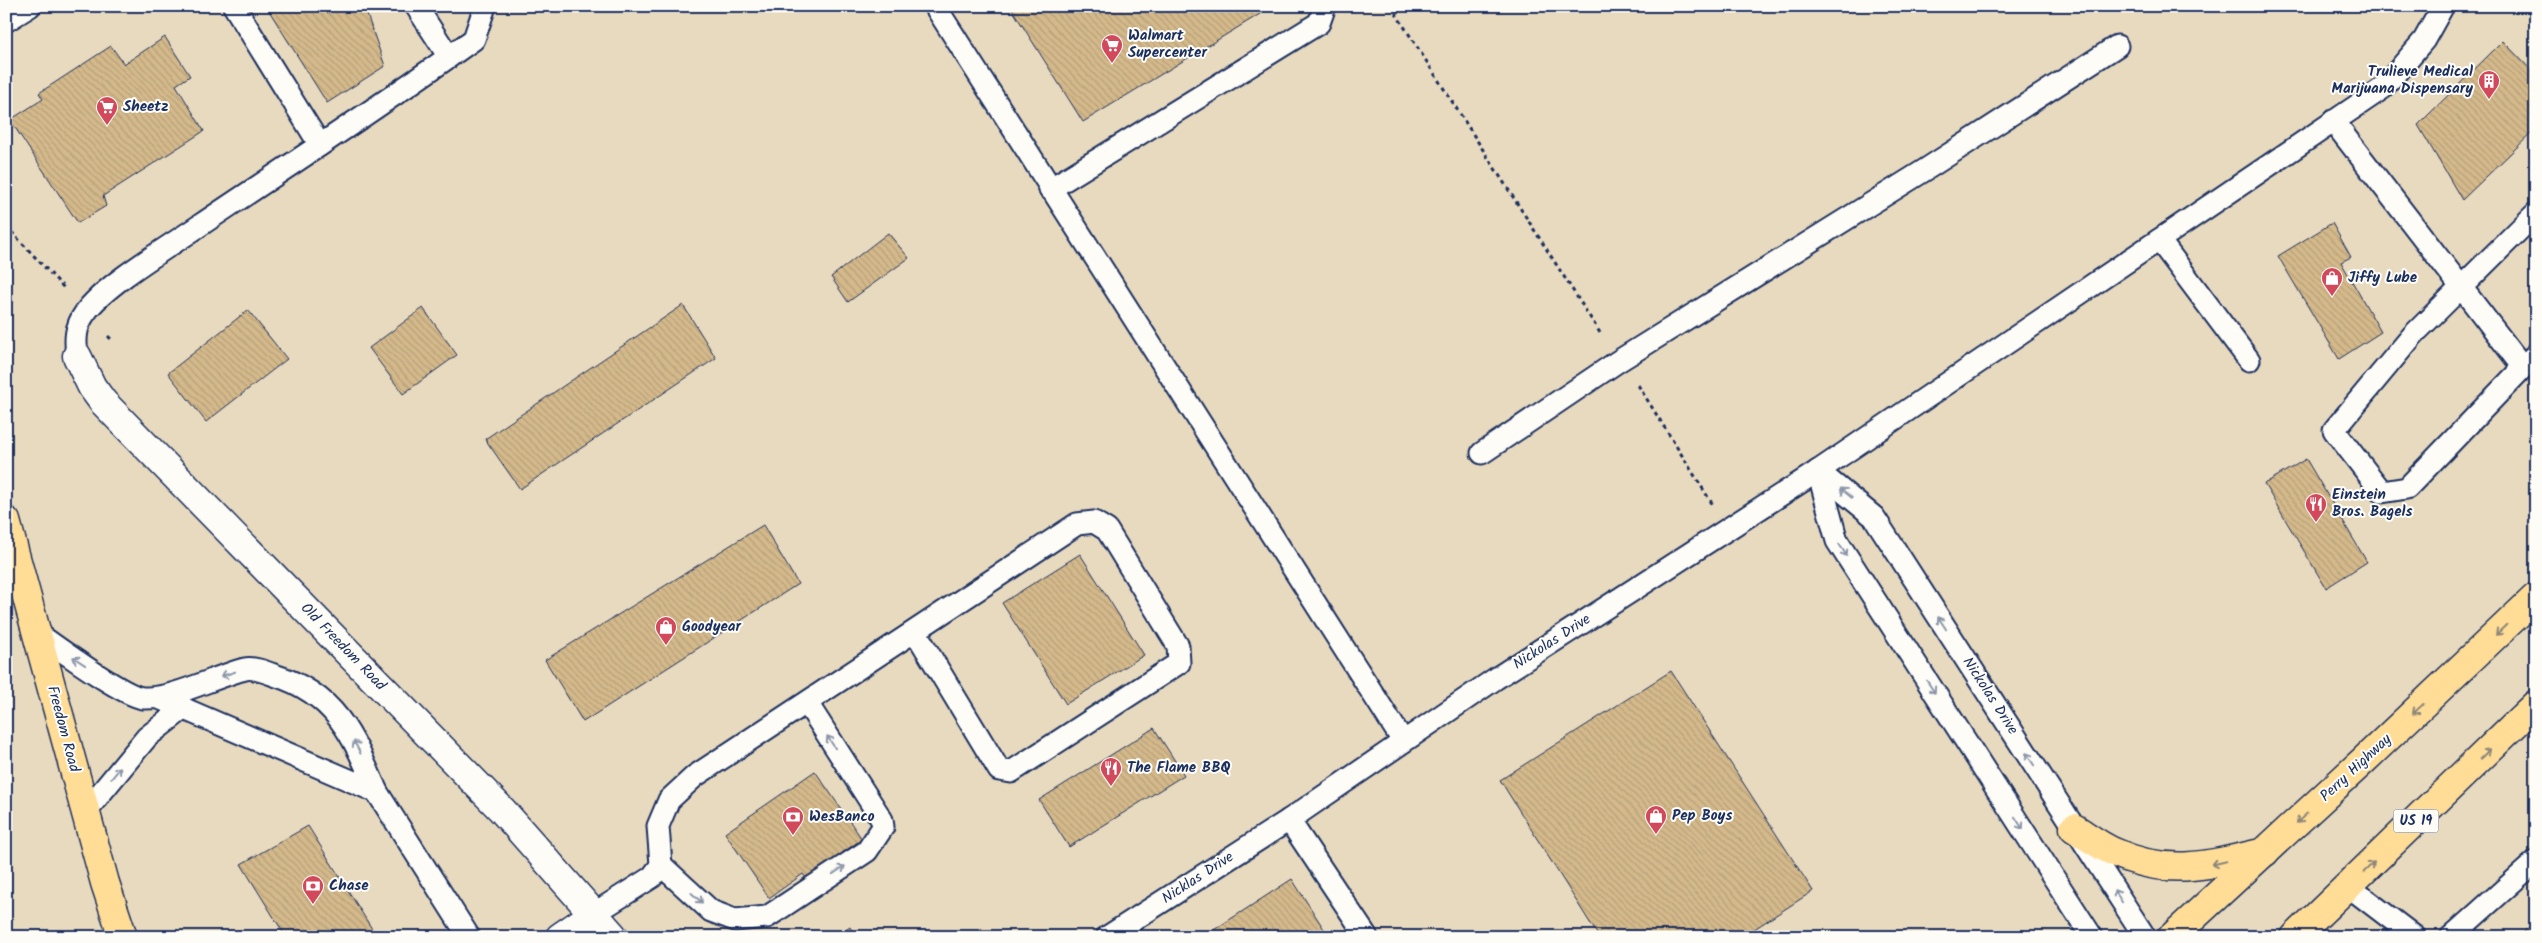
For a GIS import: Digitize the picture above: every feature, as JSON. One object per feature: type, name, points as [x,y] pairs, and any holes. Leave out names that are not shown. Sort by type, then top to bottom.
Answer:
[{"type":"main road","name":"Freedom Road","points":[[6,521],[106,883],[123,937]]},
{"type":"main road","name":"Perry Highway","points":[[2172,937],[2266,852],[2536,596]]},
{"type":"main road","name":"US 19","points":[[2295,937],[2536,704]]},
{"type":"main road","points":[[2074,828],[2113,852],[2140,862],[2170,868],[2202,866],[2266,852]]},
{"type":"street","name":"Old Freedom Road","points":[[77,356],[83,371],[103,402],[502,810],[595,913],[614,937]]},
{"type":"street","points":[[560,937],[595,913]]},
{"type":"lane","points":[[234,6],[320,145]]},
{"type":"lane","points":[[416,6],[449,57]]},
{"type":"lane","points":[[77,356],[75,340],[78,325],[96,301],[165,250],[474,39],[484,6]]},
{"type":"lane","points":[[935,6],[1403,741]]},
{"type":"lane","points":[[1050,189],[1319,23],[1325,6]]},
{"type":"lane","points":[[2092,937],[1837,541],[1818,471],[2383,88],[2424,40],[2442,6]]},
{"type":"lane","points":[[1482,453],[1617,362],[1910,179],[2117,46]]},
{"type":"lane","points":[[2333,122],[2462,289],[2529,360],[2407,488],[2382,492],[2334,430],[2413,335],[2462,289],[2536,213]]},
{"type":"lane","points":[[2159,240],[2250,360]]},
{"type":"lane","name":"Nickolas Drive","points":[[1289,820],[1495,678],[1818,471],[1874,517],[2144,937]]},
{"type":"lane","points":[[595,913],[652,877],[661,866],[658,826],[669,800],[695,776],[1077,524],[1094,522],[1107,530],[1178,646],[1179,663],[1011,772],[999,770],[915,631]]},
{"type":"lane","points":[[37,633],[122,690],[141,698],[159,698],[247,668],[298,682],[326,703],[340,719],[358,748],[377,792],[469,937]]},
{"type":"lane","points":[[159,698],[377,792]]},
{"type":"lane","points":[[661,866],[711,911],[735,920],[767,917],[867,851],[883,827],[882,820],[806,703]]},
{"type":"lane","points":[[86,811],[147,737],[184,708]]},
{"type":"lane","points":[[1289,820],[1367,937]]},
{"type":"lane","name":"Nicklas Drive","points":[[1107,937],[1289,820]]},
{"type":"lane","points":[[2451,937],[2536,861]]},
{"type":"lane","points":[[2348,886],[2415,937]]},
{"type":"path","points":[[1391,6],[1617,362],[1635,379],[1715,507]]},
{"type":"path","points":[[6,226],[65,289]]},
{"type":"path","points":[[108,336],[112,341]]},
{"type":"shaded area","points":[[6,6],[2536,6],[2536,937],[6,937]]},
{"type":"building","points":[[266,6],[364,6],[385,66],[327,103]]},
{"type":"building","name":"Walmart Supercenter","points":[[1010,6],[1273,6],[1083,122]]},
{"type":"building","name":"Sheetz","points":[[165,37],[190,76],[176,85],[204,131],[103,196],[106,206],[78,223],[10,120],[43,99],[39,93],[111,46],[124,64]]},
{"type":"building","name":"Trulieve Medical Marijuana Dispensary","points":[[2503,41],[2536,75],[2536,129],[2462,200],[2418,125]]},
{"type":"building","name":"Jiffy Lube","points":[[2332,223],[2351,257],[2341,262],[2381,332],[2339,359],[2278,256]]},
{"type":"building","points":[[888,233],[909,258],[848,302],[831,277]]},
{"type":"building","points":[[683,305],[716,358],[520,489],[485,439]]},
{"type":"building","points":[[423,308],[457,355],[403,394],[369,348]]},
{"type":"building","points":[[248,310],[287,359],[206,422],[168,373]]},
{"type":"building","name":"Einstein Bros. Bagels","points":[[2306,459],[2367,562],[2326,588],[2264,484]]},
{"type":"building","points":[[763,525],[798,584],[583,722],[545,660]]},
{"type":"building","points":[[1080,554],[1144,655],[1066,704],[1002,603]]},
{"type":"building","name":"Pep Boys","points":[[1671,671],[1813,891],[1742,937],[1599,937],[1500,780]]},
{"type":"building","name":"The Flame BBQ","points":[[1154,728],[1184,775],[1069,847],[1039,800]]},
{"type":"building","name":"WesBanco","points":[[815,771],[862,839],[842,853],[847,861],[811,885],[803,874],[769,898],[725,833]]},
{"type":"building","points":[[308,826],[377,937],[286,937],[241,864]]},
{"type":"building","points":[[1292,879],[1329,937],[1203,937]]},
{"type":"building","points":[[2536,920],[2536,937],[2519,937]]},
{"type":"building","points":[[850,927],[856,937],[835,937]]},
{"type":"place","name":"Walmart Supercenter","points":[[1112,64]]},
{"type":"place","name":"Trulieve Medical Marijuana Dispensary","points":[[2489,100]]},
{"type":"place","name":"Sheetz","points":[[107,126]]},
{"type":"place","name":"Jiffy Lube","points":[[2332,297]]},
{"type":"place","name":"Einstein Bros. Bagels","points":[[2316,523]]},
{"type":"place","name":"Goodyear","points":[[666,646]]},
{"type":"place","name":"The Flame BBQ","points":[[1111,787]]},
{"type":"place","name":"Pep Boys","points":[[1656,835]]},
{"type":"place","name":"WesBanco","points":[[793,836]]},
{"type":"place","name":"Chase","points":[[313,905]]}]
